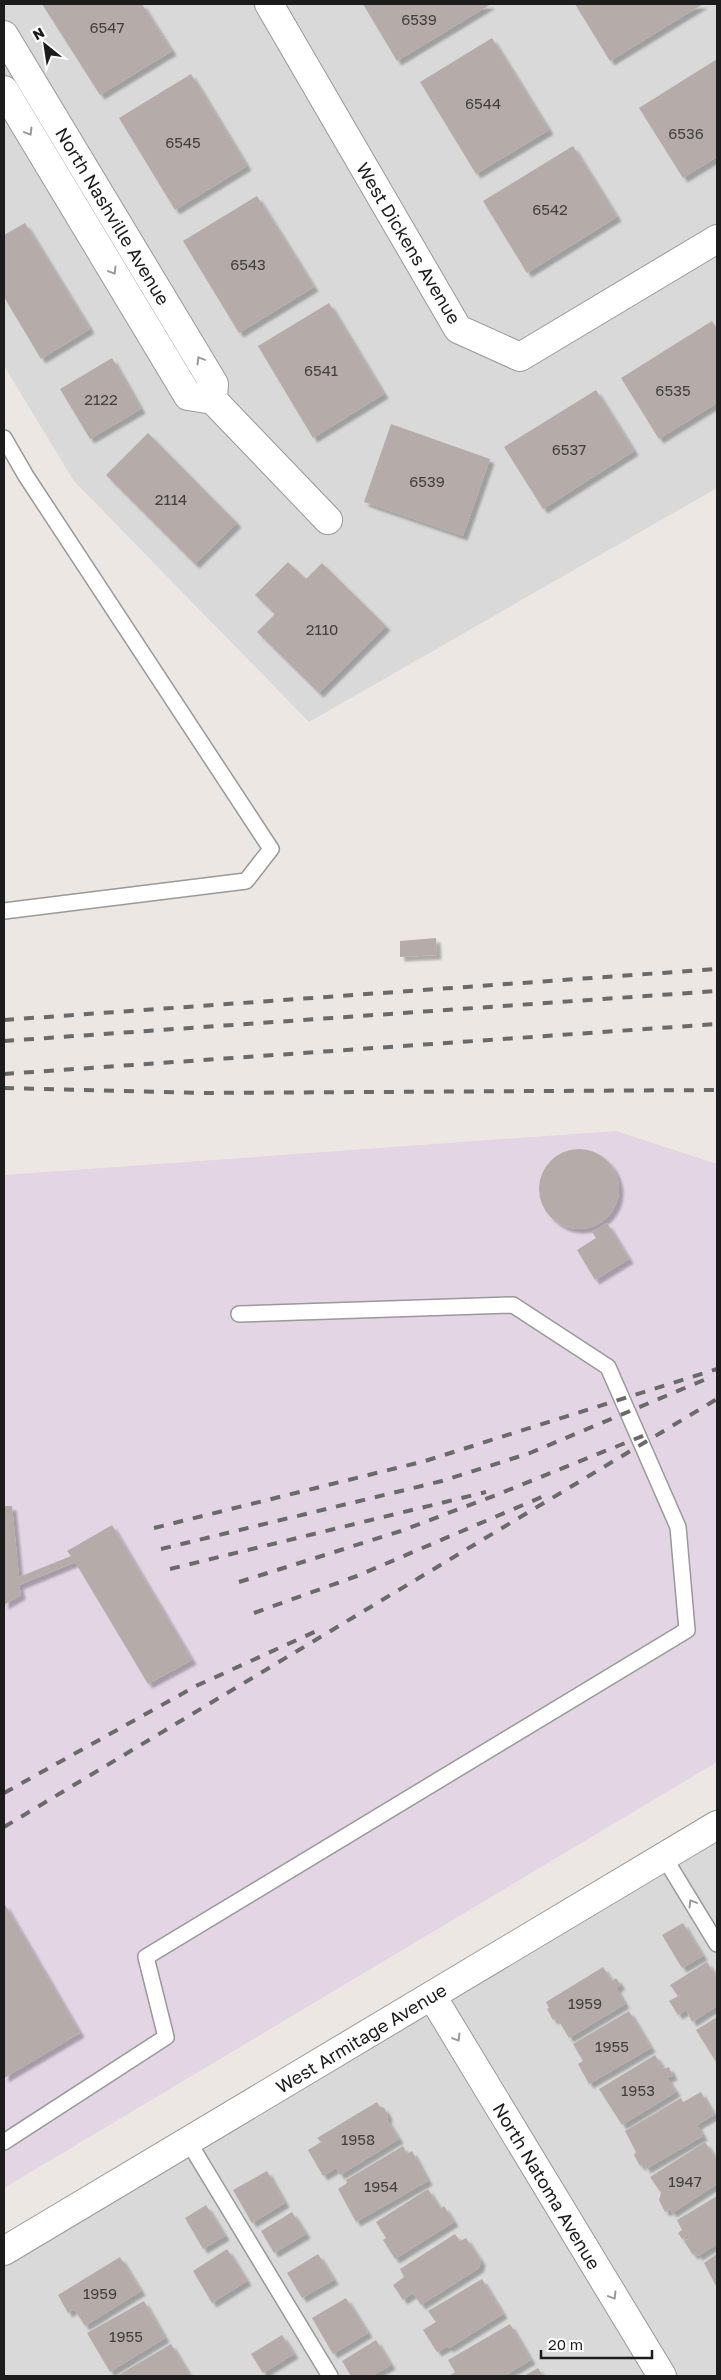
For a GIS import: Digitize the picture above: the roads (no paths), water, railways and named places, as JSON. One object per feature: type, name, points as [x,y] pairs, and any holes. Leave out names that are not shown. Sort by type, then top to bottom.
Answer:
[{"type":"street","name":"West Dickens Avenue","points":[[269,4],[458,328],[520,357],[717,239]]},
{"type":"street","name":"North Nashville Avenue","points":[[4,35],[214,384],[214,400],[188,396],[4,90]]},
{"type":"street","points":[[214,400],[328,520]]},
{"type":"street","name":"West Armitage Avenue","points":[[4,2251],[717,1825]]},
{"type":"street","name":"North Natoma Avenue","points":[[432,1996],[662,2376]]},
{"type":"lane","points":[[4,438],[26,476],[271,849],[246,881],[4,911]]},
{"type":"lane","points":[[4,2142],[166,2037],[146,1957],[687,1630],[678,1526],[608,1368],[513,1305],[239,1314]]},
{"type":"lane","points":[[664,1856],[717,1944]]},
{"type":"lane","points":[[188,2141],[330,2376]]},
{"type":"railway","points":[[4,1020],[717,969]]},
{"type":"railway","points":[[4,1041],[717,991]]},
{"type":"railway","points":[[4,1074],[717,1024]]},
{"type":"railway","points":[[4,1088],[202,1093],[717,1090]]},
{"type":"railway","points":[[154,1528],[425,1461],[717,1369]]},
{"type":"railway","points":[[161,1549],[442,1481],[530,1453],[711,1377]]},
{"type":"railway","points":[[4,1827],[717,1399]]},
{"type":"railway","points":[[239,1582],[401,1531],[650,1433]]},
{"type":"railway","points":[[170,1569],[486,1492]]},
{"type":"railway","points":[[254,1613],[357,1576],[544,1496]]},
{"type":"railway","points":[[4,1793],[196,1686],[323,1628]]}]
